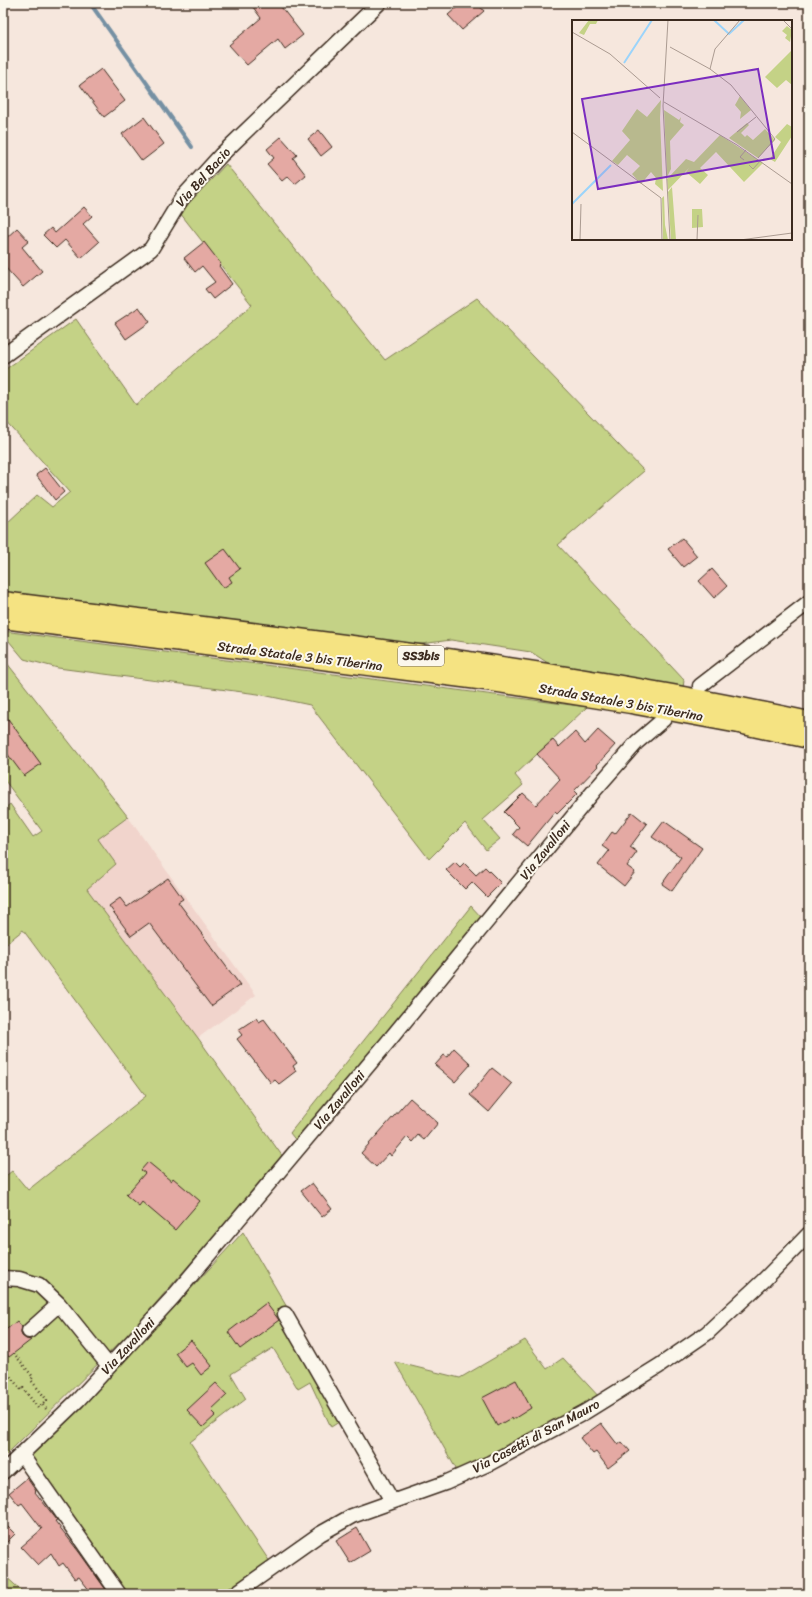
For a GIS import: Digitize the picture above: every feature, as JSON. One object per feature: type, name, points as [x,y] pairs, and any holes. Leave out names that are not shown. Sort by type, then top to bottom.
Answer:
[{"type":"highway","name":"Strada Statale 3 bis Tiberina","points":[[3,602],[31,613],[486,680],[631,703],[739,723],[809,738]]},
{"type":"highway","name":"Strada Statale 3 bis Tiberina","points":[[3,618],[31,613],[488,665],[636,688],[809,722]]},
{"type":"street","name":"Via Bel Bacio","points":[[3,356],[151,249],[182,198],[221,155],[379,3]]},
{"type":"street","points":[[700,686],[809,602]]},
{"type":"street","name":"Via Zavalloni","points":[[3,1472],[56,1421],[173,1298],[377,1055],[594,791],[637,742],[664,719]]},
{"type":"street","name":"Via Casetti di San Mauro","points":[[235,1594],[320,1534],[352,1516],[445,1483],[490,1463],[585,1412],[659,1366],[707,1333],[763,1281],[809,1234]]},
{"type":"street","points":[[3,1278],[19,1279],[39,1285],[59,1304],[109,1366]]},
{"type":"street","points":[[29,1331],[59,1304]]},
{"type":"street","points":[[285,1314],[392,1501]]},
{"type":"street","points":[[21,1454],[119,1594]]},
{"type":"path","points":[[3,1367],[21,1390],[23,1388],[38,1408],[47,1400],[31,1380],[33,1377],[16,1356]]},
{"type":"path","points":[[42,1404],[56,1421]]},
{"type":"shaded area","points":[[128,817],[256,995],[198,1038],[87,889],[116,864],[98,839]]},
{"type":"green space","points":[[226,164],[385,360],[477,298],[644,471],[558,545],[684,680],[683,688],[551,665],[531,652],[451,640],[406,646],[3,594],[3,522],[6,524],[37,495],[52,507],[70,492],[3,418],[3,371],[76,319],[136,405],[252,305],[180,213]]},
{"type":"green space","points":[[3,631],[587,707],[515,775],[523,785],[483,820],[500,839],[486,850],[465,823],[429,859],[310,705],[258,694],[58,668],[24,659],[3,634]]},
{"type":"green space","points":[[3,658],[128,817],[98,839],[116,864],[87,889],[198,1038],[283,1157],[135,1327],[3,1458],[3,1178],[12,1171],[28,1190],[146,1096],[23,930],[3,946],[3,810],[10,804],[33,837],[42,831],[3,778]]},
{"type":"green space","points":[[471,906],[482,918],[297,1142],[290,1133]]},
{"type":"green space","points":[[243,1232],[350,1415],[331,1427],[310,1382],[298,1389],[273,1348],[231,1374],[246,1399],[190,1442],[272,1565],[226,1594],[128,1594],[28,1456],[131,1354]]},
{"type":"green space","points":[[525,1340],[547,1369],[563,1358],[601,1399],[459,1474],[395,1362],[460,1378]]},
{"type":"green space","points":[[3,1574],[25,1594],[3,1594]]},
{"type":"building","points":[[250,3],[278,3],[303,35],[285,49],[278,39],[247,65],[229,45],[261,18]]},
{"type":"building","points":[[462,3],[477,3],[484,11],[462,30],[448,15]]},
{"type":"building","points":[[101,69],[125,101],[104,117],[80,85]]},
{"type":"building","points":[[144,117],[164,144],[142,161],[122,134]]},
{"type":"building","points":[[319,130],[332,147],[321,156],[308,139]]},
{"type":"building","points":[[281,137],[297,155],[293,158],[306,175],[295,184],[288,176],[282,181],[267,164],[274,158],[267,149]]},
{"type":"building","points":[[84,207],[92,216],[83,224],[99,242],[81,258],[65,240],[56,248],[43,235],[51,228],[55,233]]},
{"type":"building","points":[[17,228],[29,241],[22,247],[42,271],[23,287],[3,265],[3,241]]},
{"type":"building","points":[[204,242],[221,264],[219,266],[232,284],[213,299],[205,289],[215,282],[202,266],[195,272],[184,258]]},
{"type":"building","points":[[139,307],[150,322],[126,339],[115,323]]},
{"type":"building","points":[[45,468],[64,492],[55,500],[36,475]]},
{"type":"building","points":[[682,538],[697,556],[683,567],[668,549]]},
{"type":"building","points":[[225,549],[240,569],[229,577],[232,582],[223,588],[205,563]]},
{"type":"building","points":[[712,569],[727,586],[714,598],[699,581]]},
{"type":"building","points":[[3,712],[41,764],[24,776],[3,748]]},
{"type":"building","points":[[598,730],[615,745],[597,765],[598,766],[574,791],[577,794],[557,814],[555,812],[527,846],[513,834],[519,827],[504,812],[523,793],[536,805],[560,779],[537,754],[553,740],[559,747],[575,732],[585,744]]},
{"type":"building","points":[[632,812],[647,824],[630,847],[637,852],[627,866],[635,872],[624,886],[598,865],[609,851],[602,846],[612,832],[615,834]]},
{"type":"building","points":[[664,821],[702,848],[672,891],[662,884],[681,857],[652,837]]},
{"type":"building","points":[[455,862],[460,867],[464,863],[476,875],[485,867],[501,883],[487,897],[472,882],[465,889],[446,870]]},
{"type":"building","points":[[168,878],[183,899],[178,902],[240,985],[211,1006],[149,923],[131,936],[109,906],[120,898],[127,907]]},
{"type":"building","points":[[256,1018],[259,1022],[264,1019],[297,1063],[293,1066],[296,1071],[279,1084],[275,1080],[271,1083],[237,1039],[242,1035],[238,1030]]},
{"type":"building","points":[[454,1048],[471,1064],[455,1082],[435,1065],[444,1055],[447,1057]]},
{"type":"building","points":[[492,1068],[512,1084],[489,1112],[470,1095]]},
{"type":"building","points":[[410,1098],[438,1123],[424,1140],[418,1135],[412,1142],[407,1137],[391,1156],[389,1153],[376,1167],[361,1153]]},
{"type":"building","points":[[148,1162],[171,1181],[173,1178],[200,1201],[175,1230],[142,1202],[139,1206],[126,1195],[145,1173],[141,1170]]},
{"type":"building","points":[[312,1183],[332,1209],[322,1217],[301,1191]]},
{"type":"building","points":[[266,1303],[279,1320],[240,1349],[228,1332]]},
{"type":"building","points":[[17,1321],[22,1327],[22,1336],[31,1340],[9,1357],[3,1350],[3,1332]]},
{"type":"building","points":[[191,1340],[212,1366],[201,1375],[192,1363],[186,1367],[175,1353]]},
{"type":"building","points":[[516,1380],[531,1408],[512,1420],[511,1418],[497,1426],[482,1398]]},
{"type":"building","points":[[216,1383],[227,1395],[211,1410],[216,1415],[203,1427],[187,1410]]},
{"type":"building","points":[[601,1423],[618,1445],[622,1442],[630,1451],[608,1468],[596,1452],[593,1454],[580,1438]]},
{"type":"building","points":[[27,1478],[36,1491],[35,1492],[57,1520],[55,1521],[109,1594],[86,1594],[90,1591],[79,1577],[75,1579],[63,1563],[59,1566],[51,1553],[38,1565],[21,1547],[42,1529],[22,1503],[19,1505],[9,1493]]},
{"type":"building","points":[[3,1522],[15,1534],[3,1546]]},
{"type":"building","points":[[357,1528],[370,1551],[350,1563],[336,1541]]},
{"type":"waterway","points":[[90,3],[192,147]]}]
